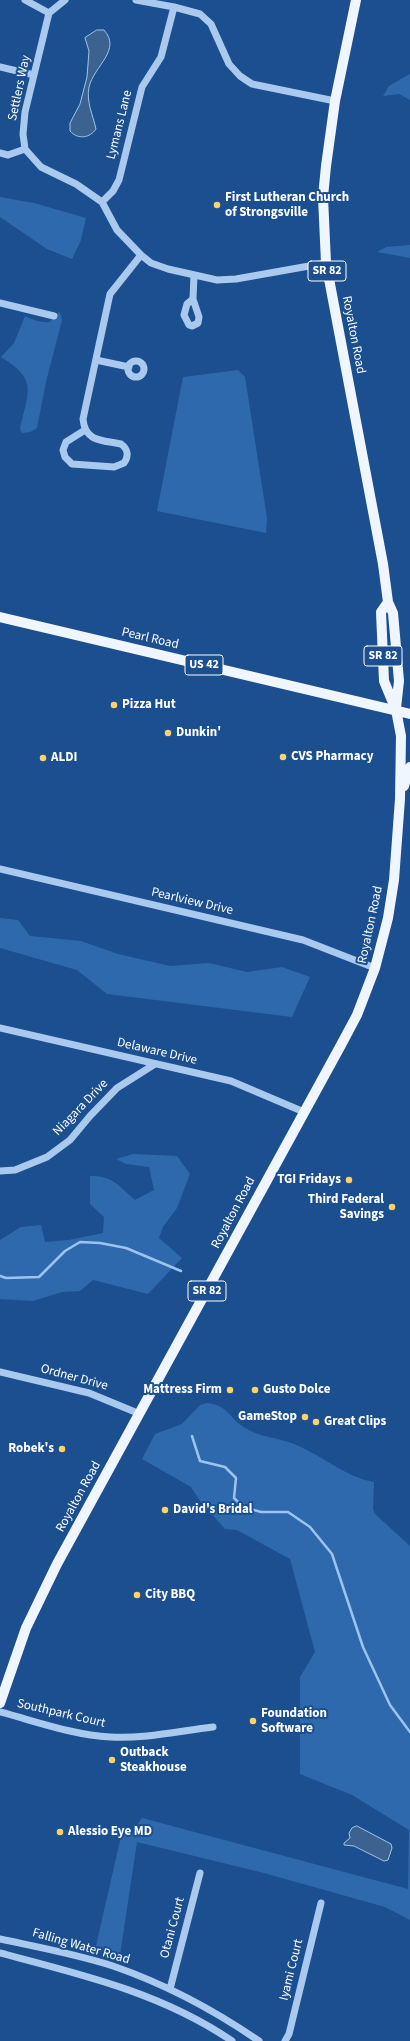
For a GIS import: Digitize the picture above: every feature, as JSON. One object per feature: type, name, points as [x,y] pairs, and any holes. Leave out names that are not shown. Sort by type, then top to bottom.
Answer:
[{"type":"main road","name":"Royalton Road","points":[[356,0],[335,101],[323,197],[326,263],[383,564],[388,602],[393,614],[399,681],[396,710]]},
{"type":"main road","name":"Royalton Road","points":[[0,1703],[26,1628],[57,1564],[357,1015],[376,968],[391,899],[400,799],[401,736],[396,710],[384,681],[381,612],[388,602]]},
{"type":"main road","name":"Pearl Road","points":[[0,617],[410,714]]},
{"type":"main road","points":[[400,799],[410,767]]},
{"type":"street","points":[[25,0],[49,13],[65,0]]},
{"type":"street","points":[[136,0],[174,7],[200,14],[211,24],[230,64],[240,76],[252,84],[335,101]]},
{"type":"street","name":"Lymans Lane","points":[[102,202],[113,192],[119,180],[142,87],[161,57],[174,7]]},
{"type":"street","name":"Settlers Way","points":[[25,149],[23,134],[24,120],[49,13]]},
{"type":"street","points":[[0,67],[34,75]]},
{"type":"street","points":[[0,153],[8,154],[25,149],[41,167],[76,184],[102,202],[117,230],[140,255],[151,263],[217,280],[236,280],[326,263]]},
{"type":"street","points":[[85,430],[66,442],[63,450],[68,461],[72,464],[114,467],[124,463],[127,452],[123,445],[96,439],[85,430],[83,419],[110,294],[140,255]]},
{"type":"street","points":[[193,299],[194,275]]},
{"type":"street","points":[[0,303],[54,316]]},
{"type":"street","points":[[96,360],[129,367]]},
{"type":"street","name":"Pearlview Drive","points":[[0,869],[304,940],[376,968]]},
{"type":"street","name":"Delaware Drive","points":[[0,1028],[231,1081],[304,1112]]},
{"type":"street","name":"Niagara Drive","points":[[0,1171],[15,1170],[47,1157],[70,1140],[90,1116],[117,1088],[155,1064]]},
{"type":"street","name":"Ordner Drive","points":[[0,1372],[89,1393],[140,1414]]},
{"type":"street","name":"Southpark Court","points":[[0,1712],[72,1730],[108,1737],[140,1736],[213,1727]]},
{"type":"street","name":"Otani Court","points":[[170,1989],[200,1873]]},
{"type":"street","name":"Iyami Court","points":[[285,2041],[289,2034],[321,1903]]},
{"type":"street","name":"Falling Water Road","points":[[0,1938],[113,1966],[170,1989],[231,2022],[259,2041]]},
{"type":"street","name":"Falling Water Road","points":[[0,1953],[69,1970],[168,2004],[232,2041]]},
{"type":"shaded area","points":[[97,30],[104,30],[109,37],[110,44],[105,58],[92,79],[88,93],[96,129],[87,136],[80,137],[70,131],[70,123],[80,104],[87,77],[89,51],[85,38]]},
{"type":"shaded area","points":[[410,74],[410,100],[399,94],[383,96],[389,86]]},
{"type":"shaded area","points":[[0,197],[34,203],[86,218],[81,240],[72,259],[47,249],[0,217]]},
{"type":"shaded area","points":[[410,245],[410,258],[377,252],[386,247]]},
{"type":"shaded area","points":[[60,312],[62,320],[46,382],[37,428],[30,432],[22,433],[20,429],[28,396],[26,380],[13,365],[1,357],[14,343],[25,316],[38,321],[50,322],[54,316]]},
{"type":"shaded area","points":[[238,370],[245,377],[267,518],[266,533],[157,511],[183,377]]},
{"type":"shaded area","points":[[0,918],[18,920],[30,936],[81,941],[118,954],[170,966],[209,963],[247,972],[282,967],[310,977],[292,1017],[107,994],[77,970],[0,948]]},
{"type":"shaded area","points":[[133,1154],[177,1156],[190,1174],[177,1208],[163,1227],[159,1238],[182,1258],[148,1294],[93,1280],[80,1291],[62,1292],[33,1301],[0,1299],[0,1240],[21,1227],[41,1225],[45,1242],[69,1240],[103,1233],[104,1217],[90,1204],[90,1176],[98,1176],[110,1180],[120,1186],[135,1200],[154,1190],[149,1167],[126,1164],[116,1159]]},
{"type":"shaded area","points":[[207,1403],[220,1406],[240,1424],[251,1431],[263,1436],[294,1444],[353,1476],[374,1482],[373,1509],[375,1514],[410,1546],[410,1920],[385,1907],[264,1873],[137,1842],[120,1955],[95,1950],[122,1832],[131,1833],[142,1818],[408,1889],[409,1830],[352,1795],[300,1774],[300,1677],[315,1652],[290,1559],[237,1530],[225,1529],[200,1501],[191,1487],[142,1459],[155,1434],[182,1424],[200,1405]]},
{"type":"shaded area","points":[[357,1826],[391,1844],[392,1848],[388,1860],[384,1861],[354,1846],[344,1845],[344,1843],[350,1838],[349,1833],[352,1828]]},
{"type":"waterway","points":[[0,1276],[6,1278],[39,1277],[65,1251],[80,1242],[100,1243],[126,1248],[181,1271]]},
{"type":"waterway","points":[[192,1436],[200,1461],[225,1467],[236,1478],[234,1498],[243,1507],[261,1512],[288,1512],[310,1527],[332,1554],[363,1647],[390,1705],[410,1732]]},
{"type":"place","name":"First Lutheran Church of Strongsville","points":[[217,205]]},
{"type":"place","name":"Pizza Hut","points":[[114,705]]},
{"type":"place","name":"Dunkin'","points":[[168,733]]},
{"type":"place","name":"CVS Pharmacy","points":[[283,757]]},
{"type":"place","name":"ALDI","points":[[43,758]]},
{"type":"place","name":"TGI Fridays","points":[[349,1180]]},
{"type":"place","name":"Third Federal Savings","points":[[392,1207]]},
{"type":"place","name":"Mattress Firm","points":[[230,1390]]},
{"type":"place","name":"Gusto Dolce","points":[[255,1390]]},
{"type":"place","name":"GameStop","points":[[305,1417]]},
{"type":"place","name":"Great Clips","points":[[316,1422]]},
{"type":"place","name":"Robek's","points":[[62,1449]]},
{"type":"place","name":"David's Bridal","points":[[165,1510]]},
{"type":"place","name":"City BBQ","points":[[137,1595]]},
{"type":"place","name":"Foundation Software","points":[[253,1721]]},
{"type":"place","name":"Outback Steakhouse","points":[[112,1760]]},
{"type":"place","name":"Alessio Eye MD","points":[[60,1832]]}]
